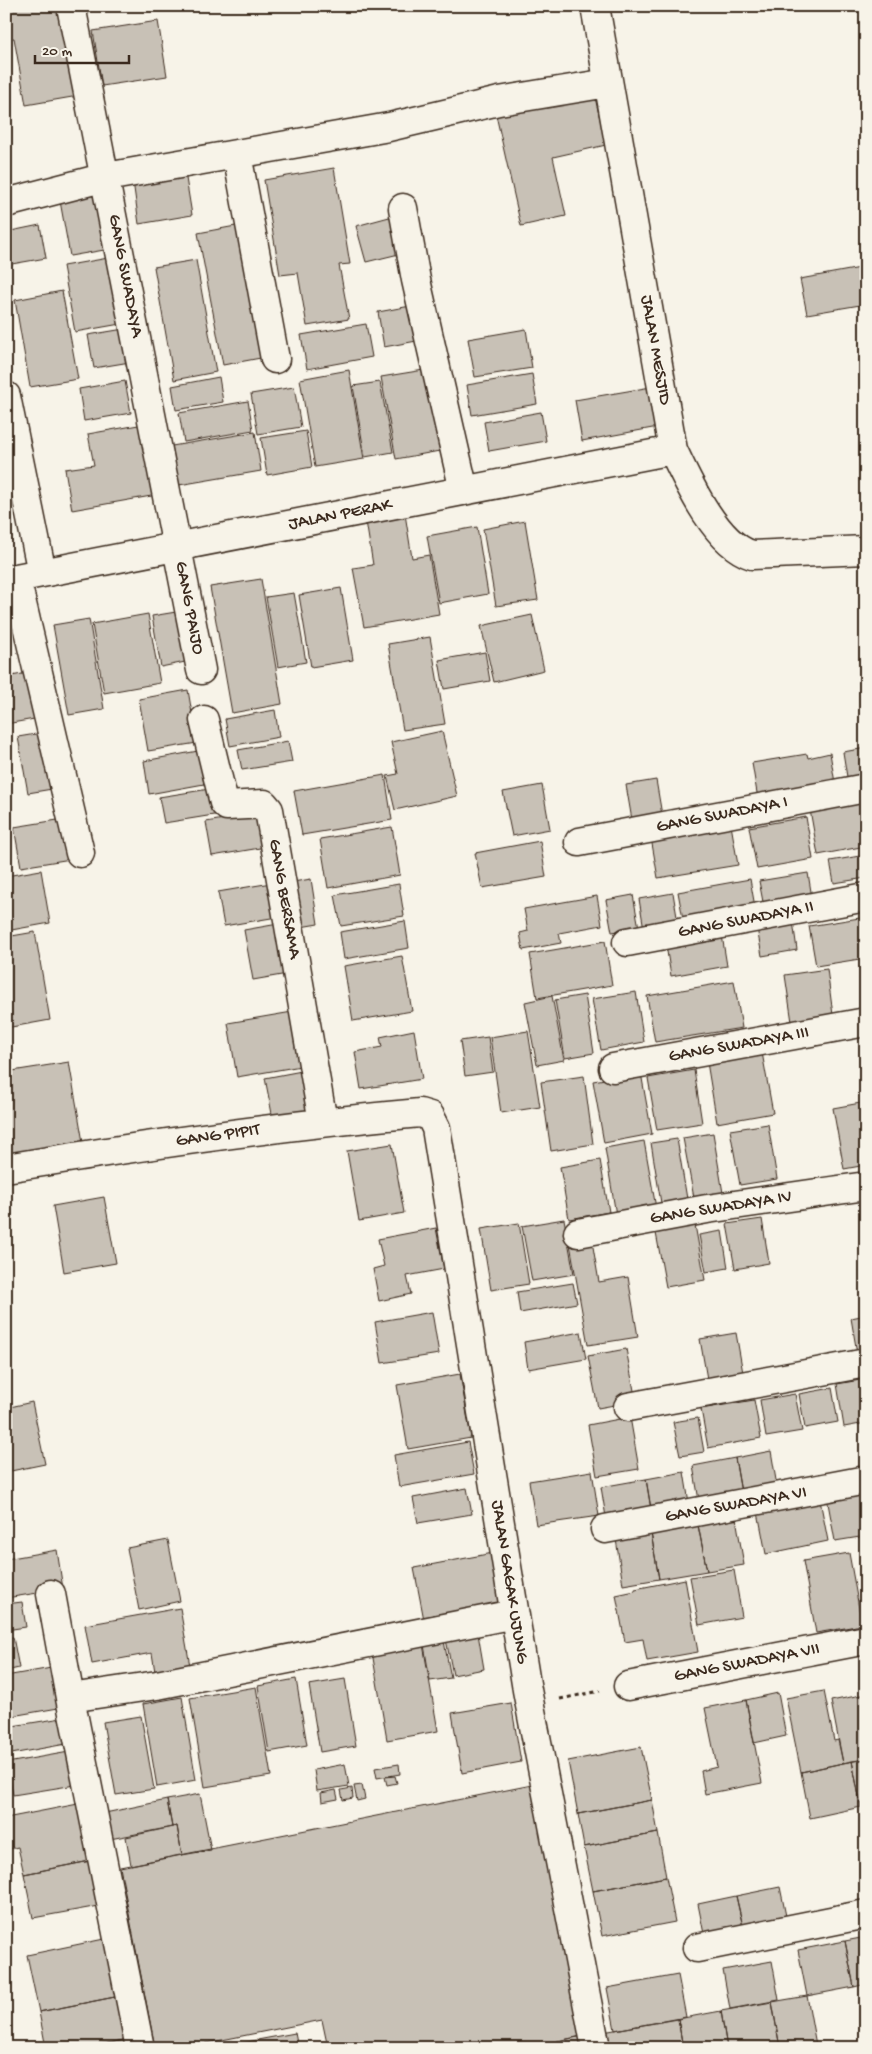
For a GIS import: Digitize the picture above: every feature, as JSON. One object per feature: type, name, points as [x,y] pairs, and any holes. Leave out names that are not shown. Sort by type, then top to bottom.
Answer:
[{"type":"street","name":"GANG SWADAYA","points":[[71,6],[177,547]]},
{"type":"street","name":"JALAN MESJID","points":[[595,6],[673,450],[690,485],[715,524],[743,552],[752,555],[866,550]]},
{"type":"street","points":[[6,203],[106,177],[389,127],[499,101],[608,83]]},
{"type":"street","points":[[237,154],[275,359]]},
{"type":"street","points":[[403,208],[416,280],[464,491]]},
{"type":"street","points":[[6,396],[21,577],[80,853]]},
{"type":"street","name":"JALAN PERAK","points":[[21,577],[673,450]]},
{"type":"street","name":"GANG PAIJO","points":[[177,547],[202,670]]},
{"type":"street","name":"GANG BERSAMA","points":[[204,720],[224,803],[227,806],[233,807],[264,804],[269,810],[323,1122]]},
{"type":"street","name":"GANG SWADAYA I","points":[[579,842],[866,788]]},
{"type":"street","name":"GANG SWADAYA II","points":[[627,942],[866,897]]},
{"type":"street","name":"GANG SWADAYA III","points":[[613,1068],[866,1022]]},
{"type":"street","name":"GANG PIPIT","points":[[6,1168],[118,1150],[323,1122],[420,1113],[430,1116]]},
{"type":"street","name":"JALAN GAGAK UJUNG","points":[[430,1116],[436,1128],[530,1705],[596,2048]]},
{"type":"street","name":"GANG SWADAYA IV","points":[[578,1232],[707,1209],[866,1186]]},
{"type":"street","points":[[628,1406],[866,1363]]},
{"type":"street","name":"GANG SWADAYA VI","points":[[605,1529],[866,1480]]},
{"type":"street","points":[[52,1594],[70,1698],[140,2048]]},
{"type":"street","points":[[70,1698],[157,1685],[514,1614]]},
{"type":"street","name":"GANG SWADAYA VII","points":[[628,1686],[866,1640]]},
{"type":"street","points":[[697,1948],[866,1914]]},
{"type":"path","points":[[530,1705],[628,1686]]},
{"type":"building","points":[[61,6],[78,96],[26,105],[14,38],[6,39],[6,7]]},
{"type":"building","points":[[158,21],[167,76],[102,86],[93,31]]},
{"type":"building","points":[[594,93],[606,145],[553,157],[566,216],[521,226],[496,115]]},
{"type":"building","points":[[334,168],[350,264],[339,265],[349,319],[307,326],[298,273],[280,275],[264,180]]},
{"type":"building","points":[[185,172],[192,215],[139,224],[133,181]]},
{"type":"building","points":[[100,194],[110,249],[70,256],[60,201]]},
{"type":"building","points":[[393,216],[403,253],[366,262],[356,226]]},
{"type":"building","points":[[40,225],[46,258],[6,265],[6,232]]},
{"type":"building","points":[[241,225],[266,357],[223,365],[198,233]]},
{"type":"building","points":[[114,257],[126,323],[75,332],[63,266]]},
{"type":"building","points":[[196,260],[216,372],[174,380],[154,267]]},
{"type":"building","points":[[866,267],[866,304],[807,314],[800,279]]},
{"type":"building","points":[[62,291],[78,379],[30,387],[15,300]]},
{"type":"building","points":[[416,305],[422,340],[384,347],[378,312]]},
{"type":"building","points":[[366,324],[372,357],[307,369],[301,335]]},
{"type":"building","points":[[130,328],[136,361],[94,368],[88,335]]},
{"type":"building","points":[[526,329],[532,368],[475,377],[468,339]]},
{"type":"building","points":[[430,369],[445,450],[396,459],[381,377]]},
{"type":"building","points":[[349,370],[364,459],[315,467],[300,379]]},
{"type":"building","points":[[532,374],[537,404],[472,415],[467,385]]},
{"type":"building","points":[[219,377],[223,402],[176,410],[172,386]]},
{"type":"building","points":[[125,381],[131,413],[84,421],[79,389]]},
{"type":"building","points":[[380,382],[393,452],[365,457],[353,386]]},
{"type":"building","points":[[294,387],[301,427],[258,434],[251,394]]},
{"type":"building","points":[[651,387],[658,427],[582,441],[575,400]]},
{"type":"building","points":[[248,401],[253,430],[184,442],[179,413]]},
{"type":"building","points":[[541,412],[546,441],[489,451],[484,422]]},
{"type":"building","points":[[144,424],[157,495],[72,510],[65,469],[94,465],[88,434]]},
{"type":"building","points":[[306,431],[312,467],[267,475],[261,438]]},
{"type":"building","points":[[255,432],[261,471],[179,485],[172,446]]},
{"type":"building","points":[[6,461],[21,496],[6,499]]},
{"type":"building","points":[[405,514],[412,558],[429,555],[439,614],[364,627],[353,568],[373,565],[366,521]]},
{"type":"building","points":[[525,521],[538,600],[496,606],[483,529]]},
{"type":"building","points":[[477,527],[488,594],[439,603],[427,536]]},
{"type":"building","points":[[261,579],[282,704],[232,713],[210,587]]},
{"type":"building","points":[[341,588],[353,660],[311,667],[299,595]]},
{"type":"building","points":[[294,593],[306,662],[278,667],[266,597]]},
{"type":"building","points":[[182,611],[190,661],[161,667],[152,616]]},
{"type":"building","points":[[148,614],[160,683],[104,693],[92,624]]},
{"type":"building","points":[[532,615],[544,670],[494,682],[481,626]]},
{"type":"building","points":[[89,619],[104,709],[69,715],[53,625]]},
{"type":"building","points":[[430,637],[445,724],[403,730],[388,644]]},
{"type":"building","points":[[485,652],[490,681],[444,689],[439,660]]},
{"type":"building","points":[[33,672],[40,718],[6,724],[6,677]]},
{"type":"building","points":[[188,690],[197,743],[148,751],[139,699]]},
{"type":"building","points":[[275,710],[279,737],[230,746],[225,719]]},
{"type":"building","points":[[442,731],[457,796],[395,810],[387,776],[398,774],[391,742]]},
{"type":"building","points":[[48,732],[58,788],[28,793],[18,737]]},
{"type":"building","points":[[288,741],[292,762],[242,770],[238,750]]},
{"type":"building","points":[[866,748],[866,780],[848,783],[843,752]]},
{"type":"building","points":[[198,751],[204,784],[149,794],[144,761]]},
{"type":"building","points":[[830,753],[835,783],[758,799],[752,763],[807,754],[808,758]]},
{"type":"building","points":[[385,775],[392,820],[302,835],[294,791]]},
{"type":"building","points":[[656,780],[662,815],[632,820],[626,785]]},
{"type":"building","points":[[542,785],[550,829],[512,836],[503,792]]},
{"type":"building","points":[[216,788],[220,814],[164,823],[159,797]]},
{"type":"building","points":[[866,795],[866,846],[818,855],[809,804]]},
{"type":"building","points":[[260,813],[266,847],[212,856],[206,822]]},
{"type":"building","points":[[806,817],[813,859],[757,869],[749,827]]},
{"type":"building","points":[[70,818],[77,858],[21,867],[14,827]]},
{"type":"building","points":[[731,825],[738,865],[658,878],[651,838]]},
{"type":"building","points":[[392,827],[400,875],[328,888],[320,839]]},
{"type":"building","points":[[540,841],[546,877],[482,888],[475,853]]},
{"type":"building","points":[[866,855],[866,878],[834,883],[830,861]]},
{"type":"building","points":[[41,870],[50,923],[6,931],[6,876]]},
{"type":"building","points":[[808,873],[812,898],[764,907],[759,881]]},
{"type":"building","points":[[311,879],[318,924],[295,928],[287,883]]},
{"type":"building","points":[[750,879],[755,907],[683,919],[678,892]]},
{"type":"building","points":[[277,882],[283,916],[224,926],[218,892]]},
{"type":"building","points":[[399,884],[404,916],[341,926],[335,895]]},
{"type":"building","points":[[673,893],[678,923],[644,929],[639,899]]},
{"type":"building","points":[[633,895],[639,928],[612,932],[606,900]]},
{"type":"building","points":[[597,896],[602,925],[559,933],[561,943],[523,950],[520,933],[528,931],[524,909]]},
{"type":"building","points":[[866,917],[866,958],[816,966],[809,926]]},
{"type":"building","points":[[405,921],[409,948],[344,959],[340,932]]},
{"type":"building","points":[[793,921],[797,950],[762,956],[757,928]]},
{"type":"building","points":[[284,923],[293,973],[253,980],[244,930]]},
{"type":"building","points":[[721,929],[727,966],[671,976],[665,939]]},
{"type":"building","points":[[35,932],[50,1020],[6,1028],[6,937]]},
{"type":"building","points":[[605,941],[612,985],[537,998],[530,954]]},
{"type":"building","points":[[402,956],[412,1011],[353,1021],[344,966]]},
{"type":"building","points":[[827,969],[833,1015],[792,1022],[785,975]]},
{"type":"building","points":[[734,981],[742,1028],[655,1042],[647,996]]},
{"type":"building","points":[[636,992],[644,1042],[601,1050],[592,999]]},
{"type":"building","points":[[585,995],[594,1053],[565,1058],[555,1000]]},
{"type":"building","points":[[552,996],[564,1060],[537,1065],[525,1002]]},
{"type":"building","points":[[298,1011],[307,1065],[237,1077],[228,1023]]},
{"type":"building","points":[[414,1030],[422,1079],[361,1089],[355,1052],[382,1047],[380,1037]]},
{"type":"building","points":[[528,1031],[540,1107],[501,1113],[490,1037]]},
{"type":"building","points":[[488,1037],[493,1072],[465,1076],[460,1041]]},
{"type":"building","points":[[761,1047],[773,1113],[717,1123],[706,1056]]},
{"type":"building","points":[[69,1062],[84,1148],[6,1161],[6,1072]]},
{"type":"building","points":[[307,1070],[314,1112],[273,1119],[265,1078]]},
{"type":"building","points":[[694,1070],[702,1123],[657,1130],[648,1078]]},
{"type":"building","points":[[641,1073],[652,1134],[604,1143],[593,1081]]},
{"type":"building","points":[[584,1076],[593,1144],[551,1151],[541,1082]]},
{"type":"building","points":[[866,1102],[866,1165],[844,1169],[833,1108]]},
{"type":"building","points":[[768,1124],[777,1179],[740,1185],[730,1130]]},
{"type":"building","points":[[713,1133],[723,1193],[694,1198],[683,1138]]},
{"type":"building","points":[[677,1139],[687,1199],[661,1203],[651,1143]]},
{"type":"building","points":[[644,1141],[656,1208],[616,1215],[605,1148]]},
{"type":"building","points":[[392,1144],[404,1213],[359,1221],[347,1151]]},
{"type":"building","points":[[600,1160],[609,1212],[569,1219],[560,1167]]},
{"type":"building","points":[[104,1197],[116,1263],[64,1272],[53,1206]]},
{"type":"building","points":[[564,1219],[574,1274],[532,1281],[522,1226]]},
{"type":"building","points":[[762,1219],[769,1263],[735,1269],[727,1224]]},
{"type":"building","points":[[519,1223],[529,1284],[491,1290],[481,1229]]},
{"type":"building","points":[[695,1225],[705,1280],[666,1287],[656,1233]]},
{"type":"building","points":[[436,1228],[444,1269],[407,1276],[411,1294],[379,1301],[373,1269],[384,1266],[378,1239]]},
{"type":"building","points":[[722,1231],[728,1268],[706,1272],[699,1235]]},
{"type":"building","points":[[592,1241],[599,1282],[628,1277],[638,1337],[588,1345],[570,1244]]},
{"type":"building","points":[[573,1283],[577,1303],[520,1313],[517,1292]]},
{"type":"building","points":[[432,1312],[439,1354],[382,1363],[375,1322]]},
{"type":"building","points":[[866,1315],[866,1352],[857,1353],[851,1318]]},
{"type":"building","points":[[581,1332],[586,1359],[528,1369],[524,1342]]},
{"type":"building","points":[[736,1333],[743,1373],[707,1379],[700,1339]]},
{"type":"building","points":[[626,1349],[636,1401],[598,1408],[588,1356]]},
{"type":"building","points":[[460,1374],[471,1438],[408,1449],[397,1385]]},
{"type":"building","points":[[866,1379],[866,1423],[844,1427],[837,1384]]},
{"type":"building","points":[[832,1388],[838,1422],[805,1428],[799,1394]]},
{"type":"building","points":[[795,1394],[802,1431],[766,1437],[760,1400]]},
{"type":"building","points":[[754,1400],[761,1438],[708,1448],[701,1409]]},
{"type":"building","points":[[32,1402],[45,1464],[6,1472],[6,1408]]},
{"type":"building","points":[[630,1417],[639,1469],[597,1476],[588,1425]]},
{"type":"building","points":[[698,1418],[704,1452],[680,1456],[673,1422]]},
{"type":"building","points":[[468,1442],[474,1474],[399,1487],[394,1455]]},
{"type":"building","points":[[771,1451],[778,1492],[742,1498],[735,1458]]},
{"type":"building","points":[[735,1458],[742,1498],[700,1506],[693,1466]]},
{"type":"building","points":[[592,1471],[599,1516],[536,1525],[529,1481]]},
{"type":"building","points":[[684,1472],[690,1509],[652,1515],[646,1479]]},
{"type":"building","points":[[646,1479],[652,1515],[607,1523],[601,1487]]},
{"type":"building","points":[[866,1486],[866,1536],[835,1541],[826,1492]]},
{"type":"building","points":[[467,1488],[472,1514],[418,1523],[413,1498]]},
{"type":"building","points":[[819,1495],[828,1541],[766,1554],[757,1507]]},
{"type":"building","points":[[736,1518],[744,1565],[707,1571],[698,1525]]},
{"type":"building","points":[[698,1525],[707,1571],[659,1579],[651,1533]]},
{"type":"building","points":[[651,1533],[659,1579],[623,1585],[616,1539]]},
{"type":"building","points":[[168,1540],[180,1601],[139,1610],[127,1548]]},
{"type":"building","points":[[57,1550],[63,1589],[6,1598],[6,1559]]},
{"type":"building","points":[[493,1553],[504,1609],[425,1625],[414,1568]]},
{"type":"building","points":[[849,1553],[862,1625],[816,1633],[803,1561]]},
{"type":"building","points":[[734,1570],[742,1617],[699,1625],[690,1577]]},
{"type":"building","points":[[685,1579],[698,1652],[647,1661],[643,1639],[625,1642],[616,1595],[635,1591],[635,1589]]},
{"type":"building","points":[[22,1602],[26,1627],[6,1630],[6,1604]]},
{"type":"building","points":[[180,1608],[191,1672],[156,1678],[152,1653],[92,1664],[85,1625]]},
{"type":"building","points":[[477,1628],[484,1669],[453,1675],[445,1634]]},
{"type":"building","points":[[443,1636],[451,1678],[430,1681],[423,1639]]},
{"type":"building","points":[[13,1637],[19,1668],[6,1671],[6,1638]]},
{"type":"building","points":[[423,1644],[438,1731],[387,1740],[372,1652]]},
{"type":"building","points":[[57,1667],[64,1707],[6,1717],[6,1676]]},
{"type":"building","points":[[296,1679],[307,1745],[269,1752],[258,1686]]},
{"type":"building","points":[[345,1679],[356,1746],[320,1752],[309,1685]]},
{"type":"building","points":[[256,1687],[271,1776],[205,1787],[190,1698]]},
{"type":"building","points":[[824,1691],[834,1741],[838,1740],[843,1763],[801,1772],[786,1698]]},
{"type":"building","points":[[778,1693],[786,1736],[754,1743],[746,1700]]},
{"type":"building","points":[[866,1694],[866,1759],[843,1763],[831,1701]]},
{"type":"building","points":[[182,1697],[196,1780],[157,1787],[143,1704]]},
{"type":"building","points":[[746,1700],[762,1783],[705,1794],[701,1771],[717,1767],[705,1708]]},
{"type":"building","points":[[511,1703],[521,1762],[462,1773],[452,1713]]},
{"type":"building","points":[[141,1716],[154,1789],[116,1795],[103,1722]]},
{"type":"building","points":[[62,1718],[66,1744],[6,1755],[6,1727]]},
{"type":"building","points":[[641,1747],[652,1800],[578,1814],[568,1761]]},
{"type":"building","points":[[69,1752],[75,1785],[13,1795],[7,1763]]},
{"type":"building","points":[[866,1759],[866,1831],[852,1761]]},
{"type":"building","points":[[852,1761],[861,1807],[810,1818],[801,1772]]},
{"type":"building","points":[[345,1764],[349,1786],[317,1791],[314,1770]]},
{"type":"building","points":[[399,1764],[400,1774],[377,1778],[375,1768]]},
{"type":"building","points":[[395,1776],[397,1783],[387,1785],[385,1777]]},
{"type":"building","points":[[537,1784],[587,2035],[524,2048],[328,2048],[322,2020],[182,2048],[155,2048],[120,1867]]},
{"type":"building","points":[[362,1785],[365,1799],[357,1801],[354,1786]]},
{"type":"building","points":[[352,1788],[353,1798],[343,1800],[341,1790]]},
{"type":"building","points":[[336,1790],[338,1799],[322,1802],[321,1793]]},
{"type":"building","points":[[200,1794],[211,1850],[182,1855],[177,1826],[172,1827],[167,1800]]},
{"type":"building","points":[[167,1800],[172,1827],[110,1839],[105,1813]]},
{"type":"building","points":[[652,1800],[658,1833],[584,1847],[578,1814]]},
{"type":"building","points":[[78,1804],[90,1861],[24,1874],[18,1847],[6,1850],[6,1818]]},
{"type":"building","points":[[177,1826],[182,1855],[131,1865],[126,1837]]},
{"type":"building","points":[[658,1833],[666,1877],[593,1891],[584,1847]]},
{"type":"building","points":[[90,1861],[99,1906],[33,1918],[24,1874]]},
{"type":"building","points":[[666,1877],[675,1922],[602,1936],[593,1891]]},
{"type":"building","points":[[780,1887],[787,1921],[744,1931],[736,1896]]},
{"type":"building","points":[[736,1896],[744,1931],[705,1939],[698,1904]]},
{"type":"building","points":[[866,1937],[866,1984],[854,1987],[845,1941]]},
{"type":"building","points":[[104,1939],[115,1997],[39,2012],[27,1955]]},
{"type":"building","points":[[845,1941],[854,1987],[807,1996],[798,1950]]},
{"type":"building","points":[[772,1961],[779,2000],[730,2009],[723,1970]]},
{"type":"building","points":[[678,1975],[686,2017],[615,2030],[607,1988]]},
{"type":"building","points":[[125,1995],[134,2038],[84,2048],[46,2048],[39,2012]]},
{"type":"building","points":[[807,1996],[816,2045],[803,2048],[780,2048],[772,2002]]},
{"type":"building","points":[[772,2002],[780,2048],[727,2048],[721,2011]]},
{"type":"building","points":[[721,2011],[727,2048],[683,2048],[678,2019]]},
{"type":"building","points":[[678,2019],[683,2048],[606,2048],[603,2032]]},
{"type":"building","points":[[295,2033],[298,2048],[220,2047]]},
{"type":"building","points":[[587,2035],[590,2048],[524,2048]]},
{"type":"building","points":[[134,2038],[136,2048],[88,2047]]},
{"type":"building","points":[[207,2043],[208,2048],[182,2048]]}]
